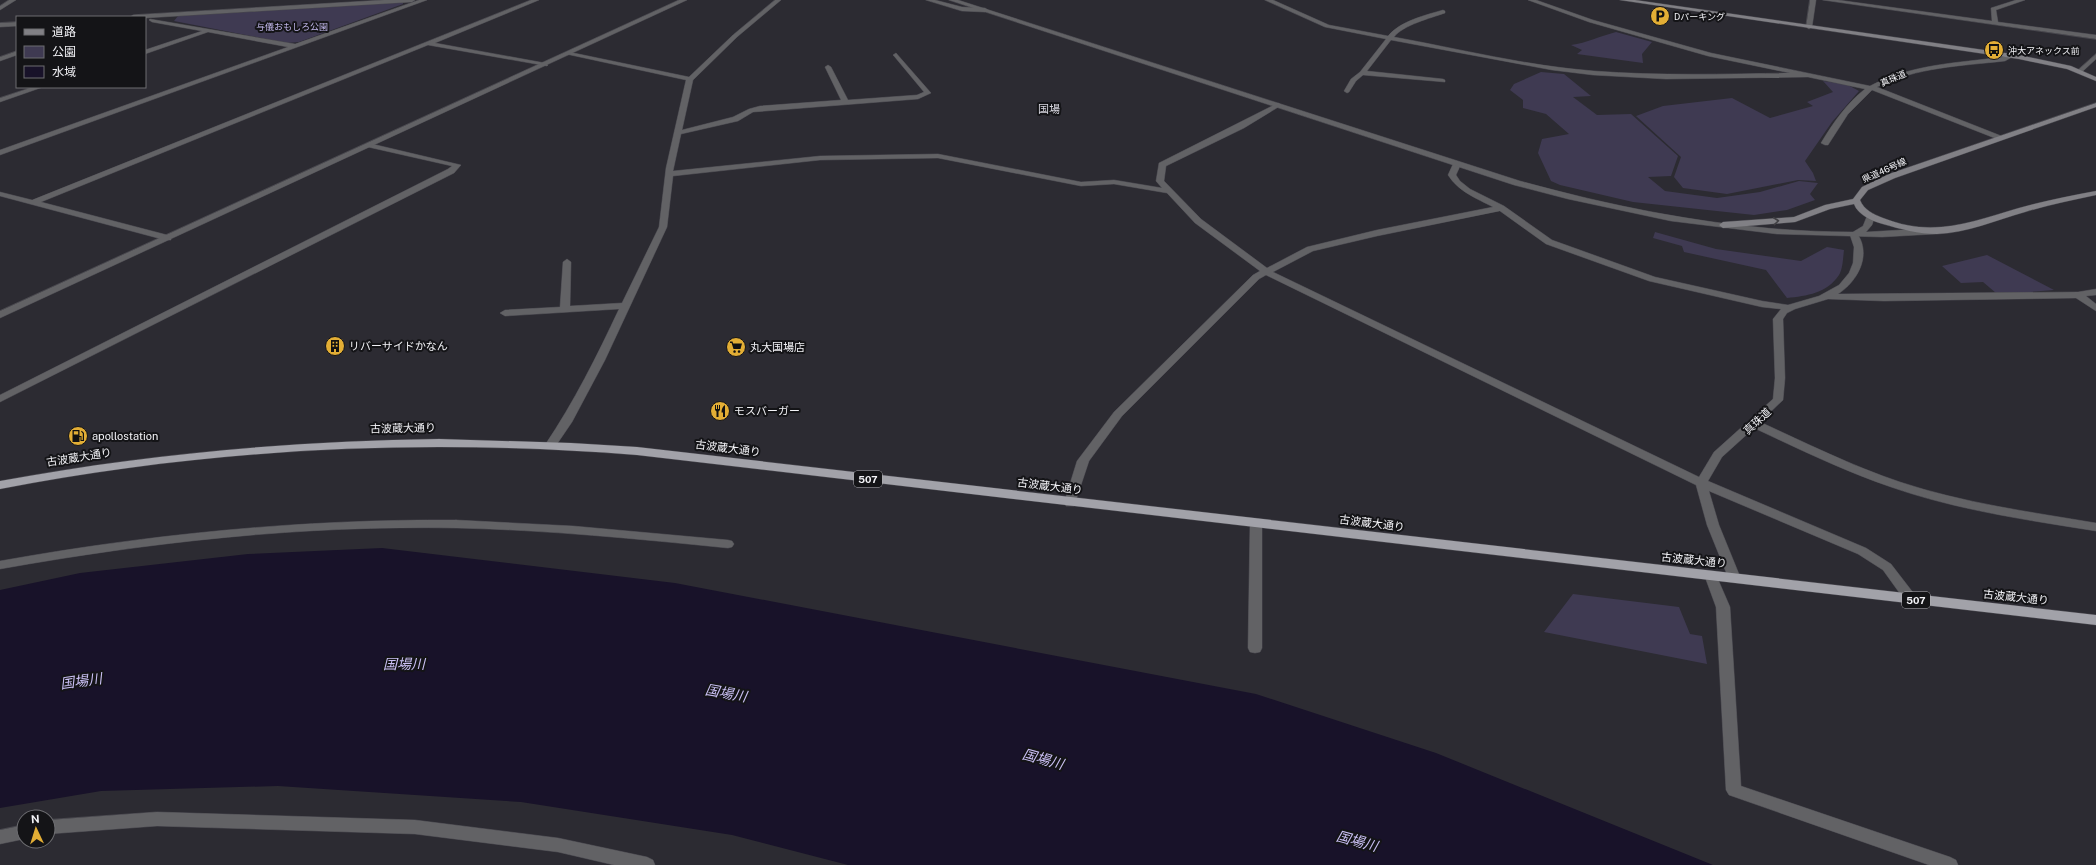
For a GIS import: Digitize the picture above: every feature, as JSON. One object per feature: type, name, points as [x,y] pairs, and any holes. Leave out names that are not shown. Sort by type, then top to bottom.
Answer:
[{"type":"highway","name":"古波蔵大通り","points":[[0,485],[110,466],[253,450],[401,441],[487,441],[551,445],[637,451],[1070,503],[2096,620]]},
{"type":"main road","points":[[1623,0],[2010,56],[2080,71],[2096,79]]},
{"type":"main road","name":"県道46号線","points":[[1857,201],[1862,191],[1880,181],[2000,137],[2096,105]]},
{"type":"main road","points":[[1723,225],[1795,219],[1828,207],[1857,201],[1858,205],[1871,216],[1902,227],[1935,232],[1962,228],[2022,210],[2096,193]]},
{"type":"street","points":[[0,8],[13,0]]},
{"type":"street","points":[[258,9],[269,0]]},
{"type":"street","points":[[146,16],[412,0]]},
{"type":"street","points":[[0,153],[424,0]]},
{"type":"street","points":[[34,202],[536,0]]},
{"type":"street","points":[[0,315],[684,0]]},
{"type":"street","points":[[551,445],[567,422],[589,380],[662,227],[677,133],[690,79],[734,36],[778,0]]},
{"type":"street","points":[[929,0],[962,9],[985,10]]},
{"type":"street","points":[[952,0],[1532,188],[1603,206],[1653,216],[1723,225],[1807,233],[1854,235],[1935,232]]},
{"type":"street","points":[[1270,1],[1286,0]]},
{"type":"street","points":[[1530,0],[1591,21],[1710,55],[1870,88],[2000,137]]},
{"type":"street","points":[[1809,27],[1813,0]]},
{"type":"street","points":[[1826,0],[2096,37]]},
{"type":"street","points":[[1995,23],[1993,8],[2022,0]]},
{"type":"street","points":[[1270,1],[1327,26],[1389,39],[1552,68],[1593,73],[1666,77],[1808,75]]},
{"type":"street","points":[[1347,91],[1353,80],[1362,73],[1395,31],[1421,19],[1444,12]]},
{"type":"street","points":[[146,19],[295,46]]},
{"type":"street","points":[[0,25],[16,24]]},
{"type":"street","points":[[146,52],[207,31]]},
{"type":"street","points":[[429,44],[545,65]]},
{"type":"street","points":[[0,58],[16,53]]},
{"type":"street","points":[[569,54],[690,79]]},
{"type":"street","points":[[677,133],[735,119],[751,110],[760,108],[918,97],[928,93],[896,55]]},
{"type":"street","name":"真珠道","points":[[1825,143],[1836,124],[1870,88],[1909,71],[2005,59],[2010,56]]},
{"type":"street","points":[[2080,71],[2095,58]]},
{"type":"street","points":[[828,67],[845,101]]},
{"type":"street","points":[[1362,73],[1443,81]]},
{"type":"street","points":[[0,100],[37,88]]},
{"type":"street","points":[[1278,105],[1241,126],[1162,165],[1160,181],[1198,221],[1268,273],[1701,483],[1862,551],[1887,567],[1911,599]]},
{"type":"street","points":[[0,399],[444,174],[457,165],[371,145]]},
{"type":"street","points":[[670,174],[820,158],[938,156],[1081,184],[1114,182],[1168,191]]},
{"type":"street","points":[[1457,164],[1452,175],[1457,183],[1466,190],[1501,208],[1549,242],[1652,279],[1754,302],[1787,307],[1829,297],[1884,298],[2078,295],[2096,292]]},
{"type":"street","points":[[0,194],[168,238]]},
{"type":"street","points":[[1070,503],[1083,461],[1118,414],[1256,277],[1268,273],[1310,249],[1377,233],[1501,208]]},
{"type":"street","points":[[1854,235],[1867,227],[1871,222],[1871,216]]},
{"type":"street","points":[[1829,297],[1845,287],[1858,267],[1860,244],[1854,235]]},
{"type":"street","points":[[565,310],[567,262]]},
{"type":"street","points":[[2078,295],[2096,308]]},
{"type":"street","points":[[505,313],[625,306]]},
{"type":"street","name":"真珠道","points":[[1701,483],[1718,455],[1755,424],[1778,400],[1780,378],[1778,319],[1781,312],[1787,307]]},
{"type":"street","points":[[1755,424],[1839,463],[1917,491],[1980,506],[2096,527]]},
{"type":"street","points":[[1701,483],[1713,524],[1735,579]]},
{"type":"street","points":[[0,565],[104,546],[220,533],[417,524],[580,530],[728,544]]},
{"type":"street","points":[[1256,524],[1256,648]]},
{"type":"street","points":[[1712,577],[1723,607],[1734,790],[1950,865]]},
{"type":"street","points":[[56,826],[157,819],[415,827],[558,845],[647,865]]},
{"type":"street","points":[[0,837],[16,834]]},
{"type":"green space","name":"与儀おもしろ公園","points":[[403,2],[403,4],[299,42],[287,43],[174,21],[178,16]]},
{"type":"green space","points":[[1616,32],[1652,42],[1642,54],[1643,63],[1577,54],[1582,50],[1571,45],[1583,43]]},
{"type":"green space","points":[[1541,72],[1564,74],[1591,96],[1573,97],[1597,115],[1631,114],[1678,156],[1671,176],[1648,177],[1665,191],[1717,198],[1760,192],[1799,181],[1818,183],[1810,194],[1815,200],[1787,210],[1754,215],[1633,202],[1560,185],[1551,181],[1538,153],[1542,139],[1569,134],[1546,114],[1523,108],[1523,100],[1510,90],[1514,84]]},
{"type":"green space","points":[[1823,81],[1846,84],[1859,91],[1832,122],[1805,161],[1813,173],[1816,181],[1798,180],[1727,194],[1683,188],[1674,177],[1681,157],[1636,116],[1663,106],[1732,98],[1770,118],[1813,106],[1807,102],[1833,92]]},
{"type":"green space","points":[[1655,232],[1716,249],[1801,261],[1827,247],[1844,250],[1842,266],[1839,275],[1823,290],[1809,295],[1787,298],[1766,270],[1684,252],[1682,246],[1653,238]]},
{"type":"green space","points":[[1987,255],[2054,290],[2007,294],[1996,293],[1983,282],[1961,283],[1942,266]]},
{"type":"green space","points":[[1573,594],[1679,607],[1690,634],[1702,636],[1707,664],[1544,632]]},
{"type":"water","name":"国場川","points":[[382,548],[675,583],[1256,694],[1436,753],[1713,865],[848,865],[732,835],[521,802],[278,786],[101,791],[0,808],[0,590],[80,573],[248,554]]},
{"type":"place","name":"Dパーキング","points":[[1660,16]]},
{"type":"place","name":"沖大アネックス前","points":[[1994,50]]},
{"type":"place","name":"リバーサイドかなん","points":[[335,346]]},
{"type":"place","name":"丸大国場店","points":[[736,347]]},
{"type":"place","name":"モスバーガー","points":[[720,411]]},
{"type":"place","name":"apollostation","points":[[78,436]]},
{"type":"district","name":"国場","points":[[1049,109]]}]
